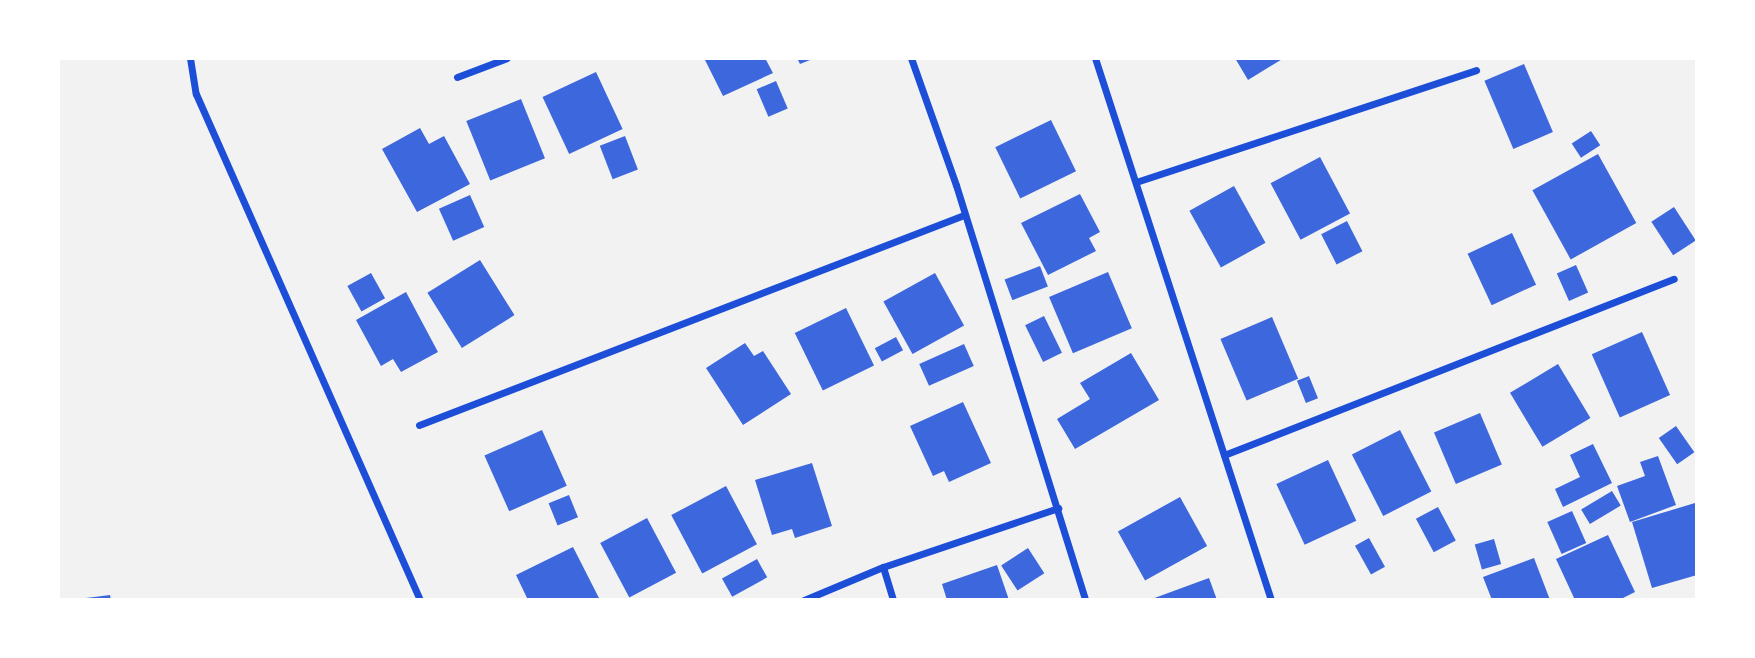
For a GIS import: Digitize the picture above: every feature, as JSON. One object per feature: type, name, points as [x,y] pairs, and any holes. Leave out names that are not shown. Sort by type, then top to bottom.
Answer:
[{"type":"street","points":[[190,58],[196,94],[420,600]]},
{"type":"street","points":[[457,78],[507,58]]},
{"type":"street","points":[[911,58],[964,215],[1086,600]]},
{"type":"street","points":[[1095,58],[1271,600]]},
{"type":"street","points":[[1136,182],[1476,70]]},
{"type":"street","points":[[419,425],[964,215]]},
{"type":"street","points":[[1224,455],[1674,279]]},
{"type":"street","points":[[804,600],[883,567],[1058,508]]},
{"type":"street","points":[[883,567],[893,600]]},
{"type":"building","points":[[704,58],[765,58],[773,73],[723,96]]},
{"type":"building","points":[[797,58],[815,58],[800,64]]},
{"type":"building","points":[[1235,58],[1284,58],[1248,80]]},
{"type":"building","points":[[1524,64],[1553,132],[1513,149],[1484,81]]},
{"type":"building","points":[[596,72],[623,129],[569,154],[543,97]]},
{"type":"building","points":[[776,81],[788,109],[768,117],[757,89]]},
{"type":"building","points":[[521,99],[545,158],[490,180],[466,121]]},
{"type":"building","points":[[1051,120],[1076,171],[1020,198],[995,147]]},
{"type":"building","points":[[420,128],[429,144],[444,136],[470,184],[417,212],[382,149]]},
{"type":"building","points":[[1591,131],[1600,145],[1581,158],[1572,144]]},
{"type":"building","points":[[625,136],[638,170],[613,179],[600,146]]},
{"type":"building","points":[[1598,154],[1636,223],[1571,259],[1532,190]]},
{"type":"building","points":[[1320,157],[1350,214],[1301,240],[1271,183]]},
{"type":"building","points":[[1234,186],[1266,243],[1221,268],[1189,211]]},
{"type":"building","points":[[1080,194],[1100,232],[1089,238],[1096,251],[1048,275],[1021,223]]},
{"type":"building","points":[[470,195],[484,227],[453,241],[439,209]]},
{"type":"building","points":[[1674,207],[1696,241],[1673,255],[1651,222]]},
{"type":"building","points":[[1347,221],[1362,251],[1337,264],[1321,234]]},
{"type":"building","points":[[1512,233],[1536,285],[1492,305],[1468,254]]},
{"type":"building","points":[[480,260],[514,315],[462,348],[427,293]]},
{"type":"building","points":[[1576,265],[1588,292],[1569,301],[1557,274]]},
{"type":"building","points":[[1040,266],[1048,287],[1012,300],[1005,280]]},
{"type":"building","points":[[1108,272],[1132,328],[1073,353],[1049,297]]},
{"type":"building","points":[[371,273],[385,298],[361,311],[347,286]]},
{"type":"building","points":[[935,273],[964,325],[912,354],[883,302]]},
{"type":"building","points":[[406,292],[438,352],[401,372],[393,359],[381,366],[356,320]]},
{"type":"building","points":[[846,308],[874,366],[823,391],[795,333]]},
{"type":"building","points":[[1044,316],[1062,353],[1043,362],[1025,325]]},
{"type":"building","points":[[1272,317],[1298,379],[1247,401],[1220,339]]},
{"type":"building","points":[[1642,332],[1670,395],[1620,417],[1592,354]]},
{"type":"building","points":[[896,337],[903,350],[882,362],[875,348]]},
{"type":"building","points":[[745,343],[754,356],[763,351],[791,394],[743,425],[706,368]]},
{"type":"building","points":[[964,344],[974,366],[929,386],[919,364]]},
{"type":"building","points":[[1131,353],[1159,400],[1075,449],[1057,419],[1090,399],[1080,383]]},
{"type":"building","points":[[1558,364],[1590,418],[1542,447],[1510,393]]},
{"type":"building","points":[[1309,376],[1318,398],[1306,403],[1297,381]]},
{"type":"building","points":[[963,402],[991,463],[949,482],[944,471],[933,476],[910,426]]},
{"type":"building","points":[[1480,413],[1502,465],[1456,484],[1434,433]]},
{"type":"building","points":[[1676,426],[1694,452],[1677,464],[1659,438]]},
{"type":"building","points":[[542,430],[567,486],[509,511],[484,456]]},
{"type":"building","points":[[1400,430],[1431,491],[1383,516],[1352,455]]},
{"type":"building","points":[[1593,444],[1612,483],[1563,507],[1555,489],[1580,477],[1570,455]]},
{"type":"building","points":[[1658,456],[1676,505],[1630,522],[1617,486],[1645,476],[1640,462]]},
{"type":"building","points":[[1328,460],[1356,521],[1305,545],[1276,484]]},
{"type":"building","points":[[812,463],[832,526],[795,538],[792,529],[772,535],[755,480]]},
{"type":"building","points":[[726,486],[757,544],[702,573],[671,515]]},
{"type":"building","points":[[1612,491],[1621,506],[1590,524],[1581,510]]},
{"type":"building","points":[[569,495],[578,517],[558,525],[549,503]]},
{"type":"building","points":[[1180,497],[1207,546],[1145,580],[1118,531]]},
{"type":"building","points":[[1695,503],[1697,575],[1652,588],[1632,522]]},
{"type":"building","points":[[1438,507],[1456,541],[1434,552],[1416,519]]},
{"type":"building","points":[[1572,511],[1586,543],[1562,554],[1547,522]]},
{"type":"building","points":[[647,518],[676,573],[629,598],[600,543]]},
{"type":"building","points":[[1608,535],[1635,592],[1619,600],[1575,600],[1556,559]]},
{"type":"building","points":[[1369,538],[1385,567],[1371,575],[1355,546]]},
{"type":"building","points":[[1494,539],[1501,564],[1482,570],[1475,545]]},
{"type":"building","points":[[573,547],[600,600],[528,600],[516,575]]},
{"type":"building","points":[[1028,548],[1044,573],[1018,591],[1001,565]]},
{"type":"building","points":[[1534,558],[1550,600],[1492,600],[1483,577]]},
{"type":"building","points":[[757,559],[767,577],[732,597],[722,578]]},
{"type":"building","points":[[997,565],[1009,600],[947,600],[942,584]]},
{"type":"building","points":[[1209,578],[1217,600],[1149,600]]},
{"type":"building","points":[[110,595],[111,600],[78,600],[78,599]]}]
